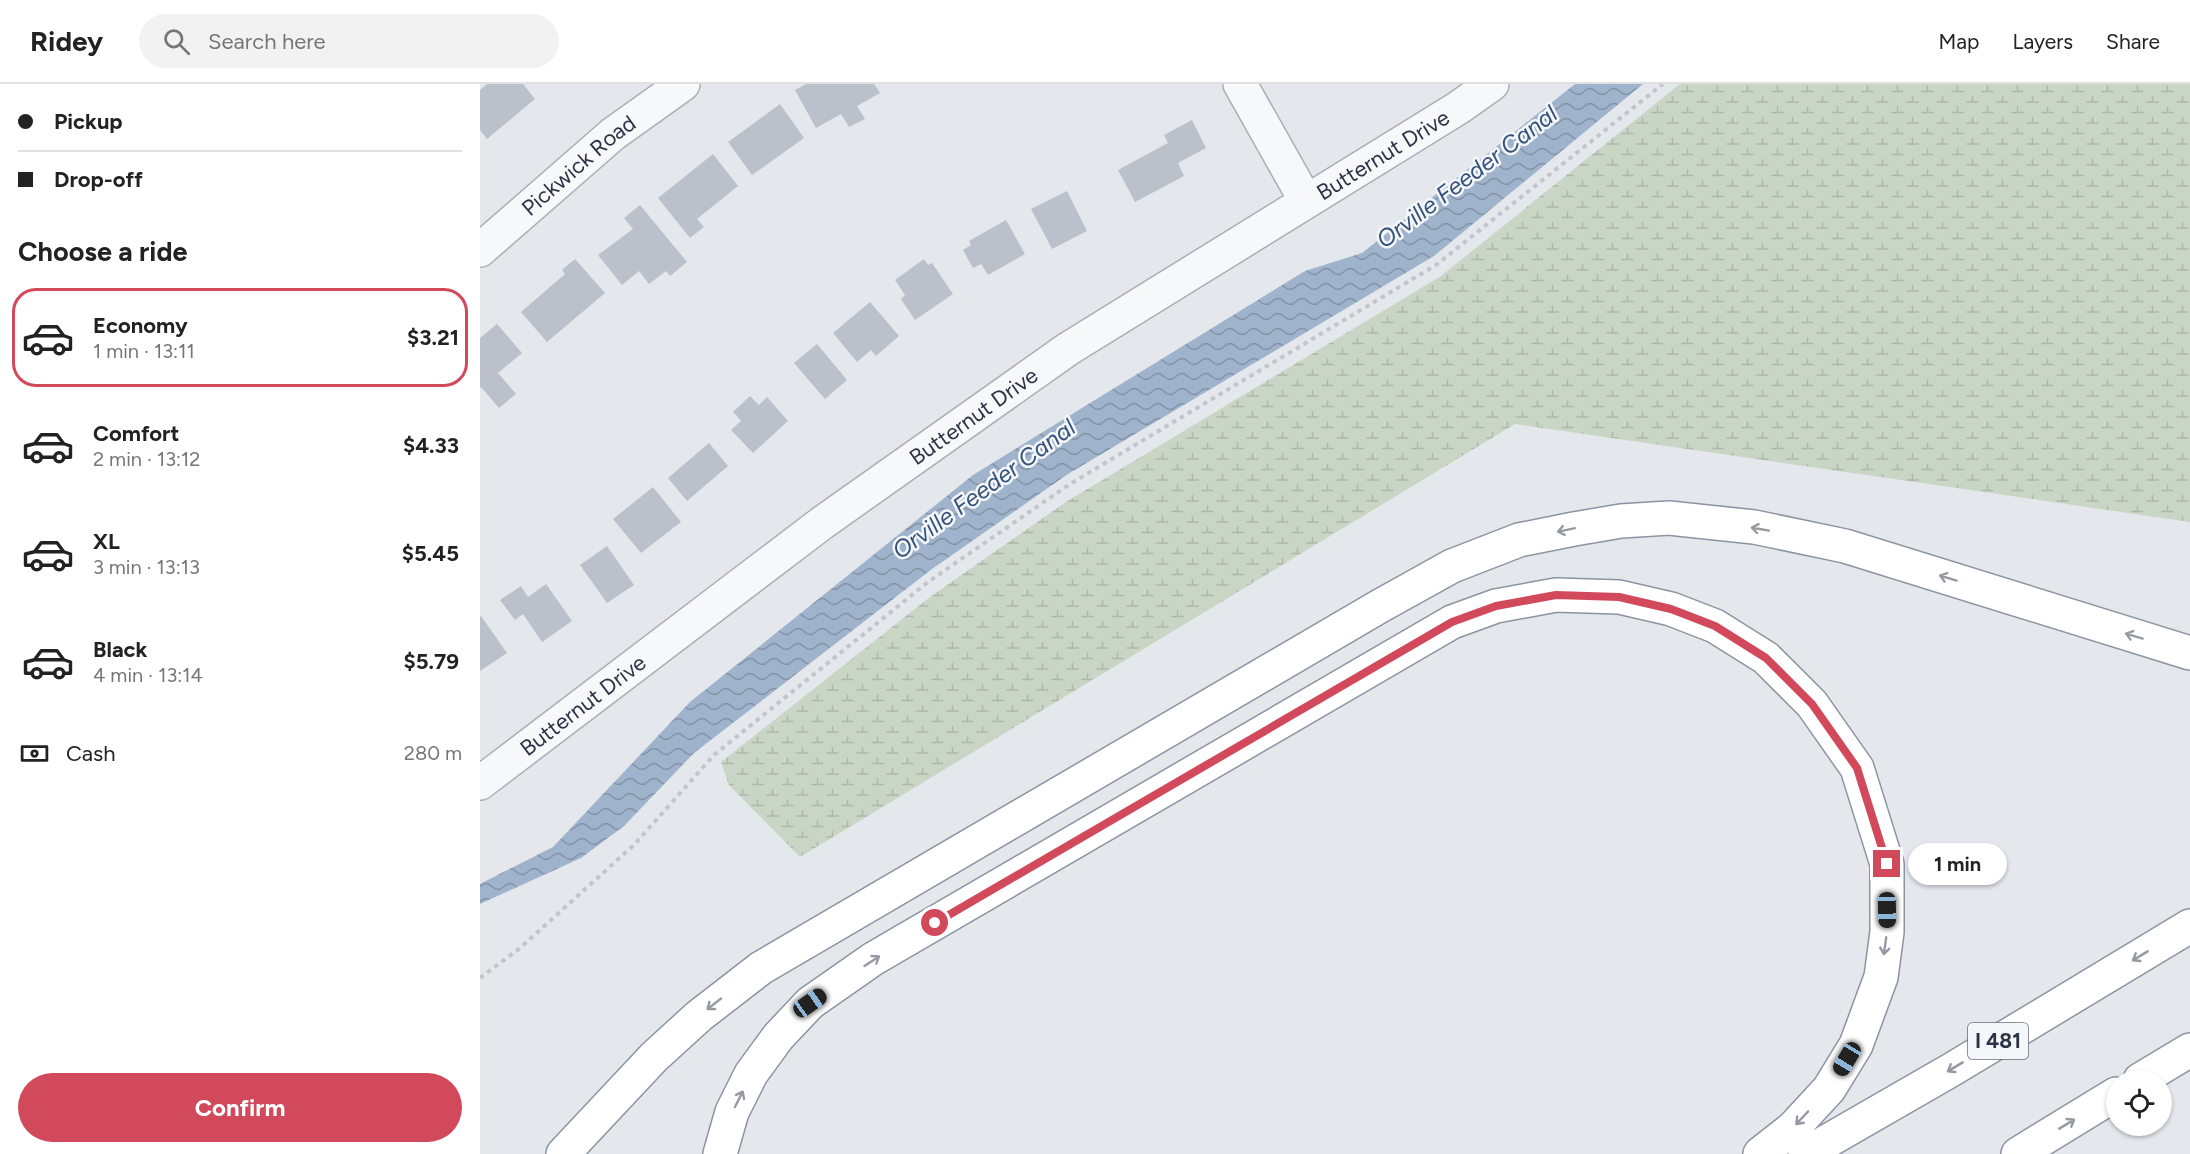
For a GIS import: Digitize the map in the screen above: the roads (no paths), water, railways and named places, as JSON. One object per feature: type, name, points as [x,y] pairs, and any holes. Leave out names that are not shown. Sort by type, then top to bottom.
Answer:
[{"type":"highway","points":[[563,1154],[654,1057],[699,1016],[761,968],[1380,606],[1452,566],[1520,540],[1574,528],[1622,521],[1669,518],[1754,527],[1845,546],[2190,653]]},
{"type":"highway","points":[[720,1154],[737,1103],[751,1074],[778,1037],[810,1003],[873,960],[1452,622],[1496,606],[1556,595],[1619,597],[1671,609],[1715,626],[1766,658],[1812,704],[1857,768],[1887,864],[1887,932],[1881,977],[1856,1045],[1829,1089],[1793,1128],[1760,1154]]},
{"type":"highway","name":"I 481","points":[[1805,1154],[1951,1070],[2190,926]]},
{"type":"highway","points":[[2157,1070],[2190,1050]]},
{"type":"highway","points":[[2018,1154],[2106,1100]]},
{"type":"street","name":"Pickwick Road","points":[[480,250],[613,134],[683,84]]},
{"type":"street","points":[[1240,84],[1306,201]]},
{"type":"street","name":"Butternut Drive","points":[[480,783],[822,523],[1059,356],[1458,108],[1492,84]]},
{"type":"water","name":"Orville Feeder Canal","points":[[1575,84],[1643,84],[1434,256],[1068,474],[932,569],[694,753],[624,826],[581,858],[480,904],[480,884],[553,847],[690,702],[973,475],[1305,271],[1362,253]]}]
